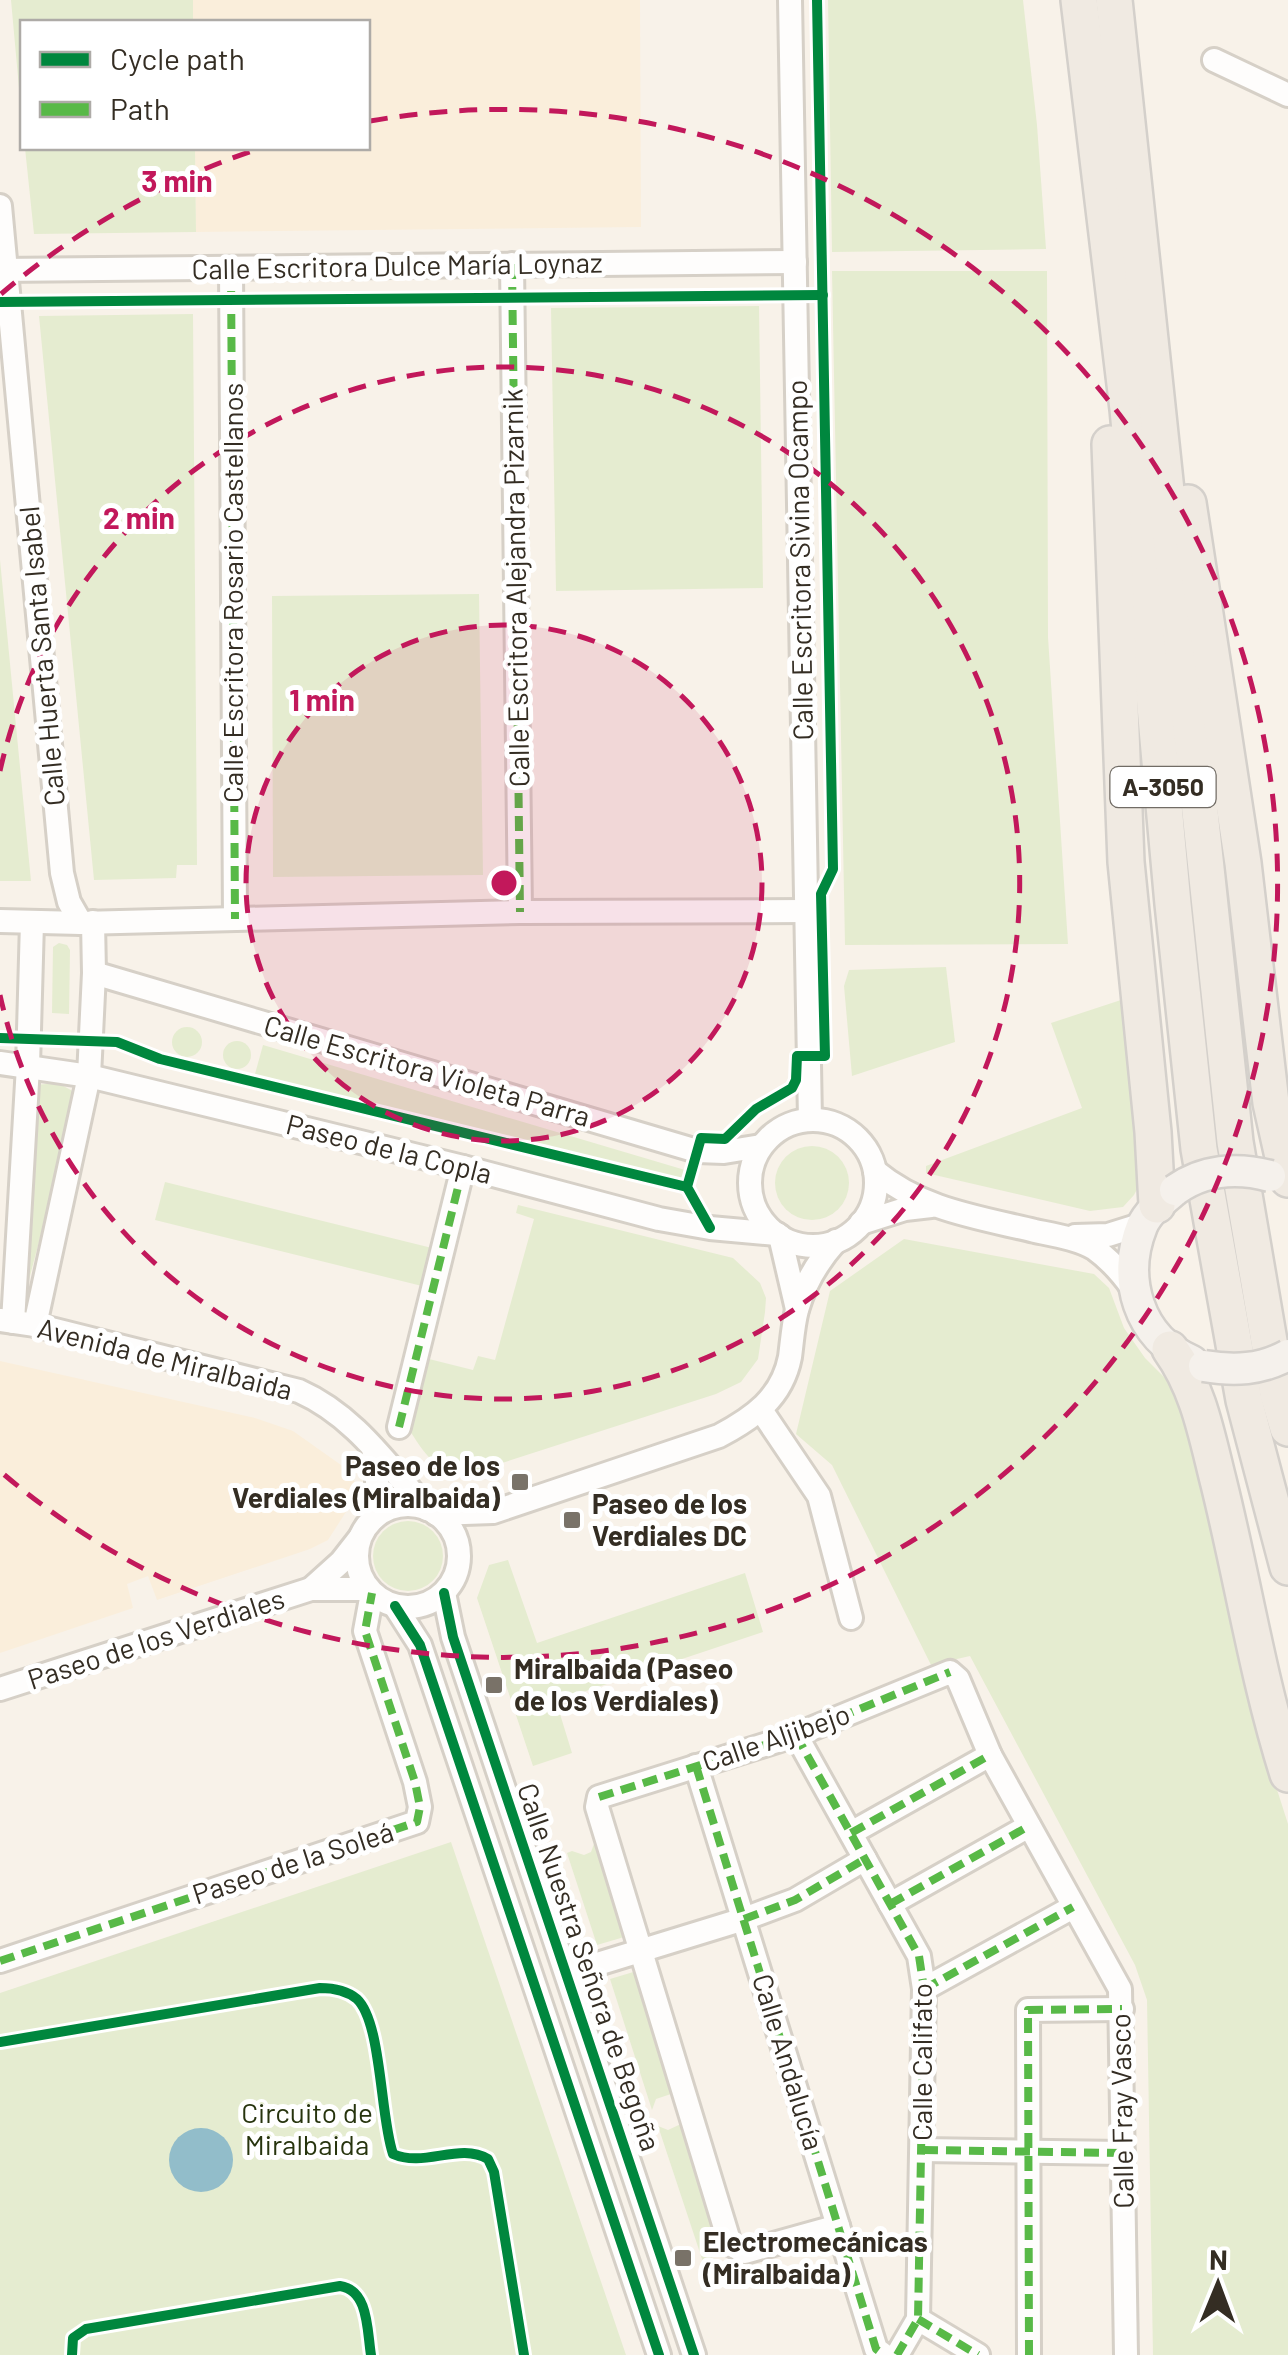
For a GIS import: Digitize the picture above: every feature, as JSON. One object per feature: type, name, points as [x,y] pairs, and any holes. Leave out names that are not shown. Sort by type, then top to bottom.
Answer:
[{"type":"highway","name":"A-3050","points":[[1080,0],[1120,217],[1235,1142],[1278,1394],[1288,1428]]},
{"type":"highway","name":"A-3050","points":[[1114,0],[1128,410],[1199,1149],[1244,1400],[1288,1567]]},
{"type":"highway","points":[[1120,217],[1184,480],[1234,802],[1282,1180]]},
{"type":"highway","points":[[1120,217],[1114,586],[1126,862],[1158,1206]]},
{"type":"highway","points":[[1268,1061],[1273,1036],[1288,1002]]},
{"type":"highway","points":[[1170,1349],[1193,1388],[1231,1532],[1268,1712],[1288,1774]]},
{"type":"highway","points":[[1231,1532],[1288,1699]]},
{"type":"main road","points":[[1282,1180],[1226,1170],[1188,1181],[1158,1206],[1133,1260],[1133,1289],[1143,1318],[1170,1349],[1204,1366],[1253,1368],[1288,1355]]},
{"type":"street","name":"Calle Escritora Sivina Ocampo","points":[[790,0],[810,1120]]},
{"type":"street","points":[[1214,60],[1288,95]]},
{"type":"street","name":"Calle Huerta Santa Isabel","points":[[0,206],[62,872],[69,902],[87,923],[94,973],[89,1076],[16,1322]]},
{"type":"street","name":"Calle Escritora Dulce María Loynaz","points":[[3,270],[795,262]]},
{"type":"street","name":"Calle Escritora Alejandra Pizarnik","points":[[512,264],[520,912]]},
{"type":"street","name":"Calle Escritora Rosario Castellanos","points":[[231,268],[235,919]]},
{"type":"street","points":[[0,920],[87,923],[520,912],[807,911]]},
{"type":"street","points":[[16,1322],[32,922]]},
{"type":"street","name":"Calle Escritora Violeta Parra","points":[[94,973],[697,1151],[724,1152],[761,1146]]},
{"type":"street","name":"Paseo de la Copla","points":[[0,1063],[89,1076],[659,1219],[778,1235]]},
{"type":"street","points":[[836,1241],[807,1245],[778,1235],[764,1223],[750,1194],[750,1176],[761,1146],[775,1132],[791,1123],[810,1120],[844,1128],[869,1154],[876,1189],[861,1223]]},
{"type":"street","points":[[398,1427],[463,1167]]},
{"type":"street","points":[[875,1170],[893,1186],[931,1206],[1094,1248],[1123,1274],[1133,1289]]},
{"type":"street","points":[[374,1518],[399,1506],[432,1512],[493,1512],[718,1436],[761,1410],[782,1381],[797,1310],[816,1268],[836,1241],[861,1223],[905,1209],[931,1206]]},
{"type":"street","points":[[1056,1236],[1108,1236],[1158,1206]]},
{"type":"street","points":[[778,1235],[797,1310]]},
{"type":"street","name":"Avenida de Miralbaida","points":[[16,1322],[299,1391],[338,1412],[432,1512]]},
{"type":"street","points":[[761,1410],[819,1496],[851,1618]]},
{"type":"street","points":[[372,1446],[378,1470],[378,1499],[374,1518],[360,1540],[356,1556],[370,1591],[394,1606],[429,1603],[444,1593],[453,1580],[458,1549],[447,1524],[432,1512]]},
{"type":"street","points":[[458,1549],[493,1512]]},
{"type":"street","name":"Paseo de los Verdiales","points":[[311,1589],[360,1540]]},
{"type":"street","name":"Paseo de los Verdiales","points":[[0,1689],[311,1589],[370,1591]]},
{"type":"street","name":"Paseo de la Soleá","points":[[0,1961],[418,1822],[420,1808],[415,1782],[366,1631],[370,1591]]},
{"type":"street","name":"Calle Nuestra Señora de Begoña","points":[[444,1593],[453,1636],[694,2355]]},
{"type":"street","name":"Calle Nuestra Señora de Begoña","points":[[394,1606],[420,1645],[659,2355]]},
{"type":"street","name":"Calle Aljibejo","points":[[599,1797],[796,1735],[950,1672]]},
{"type":"street","name":"Calle Fray Vasco","points":[[950,1672],[958,1679],[990,1756],[1120,1989],[1126,2355]]},
{"type":"street","name":"Calle Califato","points":[[796,1735],[920,1956],[924,1989],[918,2319],[897,2355]]},
{"type":"street","points":[[851,1833],[990,1756]]},
{"type":"street","name":"Calle Andalucía","points":[[696,1766],[876,2349],[884,2355]]},
{"type":"street","name":"Calle Nuestra Señora de Begoña","points":[[599,1797],[597,1806],[730,2244],[746,2252],[838,2226]]},
{"type":"street","points":[[890,1904],[1028,1826]]},
{"type":"street","points":[[564,1964],[591,1966],[744,1920],[795,1900],[865,1858]]},
{"type":"street","points":[[924,1989],[1073,1907]]},
{"type":"street","points":[[1029,2355],[1028,2010],[1122,2009]]},
{"type":"street","points":[[923,2150],[1123,2153]]},
{"type":"street","points":[[918,2319],[978,2355]]},
{"type":"shaded area","points":[[193,0],[640,0],[641,227],[196,232],[195,150],[370,150],[370,20],[193,20]]},
{"type":"shaded area","points":[[0,1361],[255,1418],[293,1431],[341,1465],[359,1487],[358,1493],[328,1540],[310,1549],[157,1600],[148,1576],[127,1584],[133,1608],[0,1653]]},
{"type":"green space","points":[[11,0],[193,0],[193,20],[20,20],[20,99]]},
{"type":"green space","points":[[828,0],[1023,0],[1046,249],[832,252]]},
{"type":"green space","points":[[25,150],[195,150],[196,232],[34,234]]},
{"type":"green space","points":[[832,271],[1047,271],[1048,637],[1068,944],[845,945]]},
{"type":"green space","points":[[759,306],[763,588],[556,591],[551,308]]},
{"type":"green space","points":[[193,314],[197,865],[177,865],[176,878],[94,880],[39,316]]},
{"type":"green space","points":[[0,560],[31,881],[0,881]]},
{"type":"green space","points":[[479,594],[483,875],[273,877],[272,596]]},
{"type":"green space","points":[[59,943],[70,950],[69,1014],[52,1013],[53,947]]},
{"type":"green space","points":[[946,967],[955,1042],[852,1076],[844,986],[849,970]]},
{"type":"green space","points":[[1124,999],[1143,1178],[1123,1207],[1090,1211],[926,1173],[926,1166],[1082,1108],[1051,1023]]},
{"type":"green space","points":[[187,1027],[198,1031],[202,1042],[198,1053],[187,1057],[176,1053],[172,1042],[176,1031]]},
{"type":"green space","points":[[237,1041],[247,1045],[251,1055],[247,1065],[237,1069],[227,1065],[223,1055],[227,1045]]},
{"type":"green space","points":[[263,1045],[685,1170],[682,1180],[257,1078]]},
{"type":"green space","points":[[58,1083],[78,1094],[26,1291],[35,1085]]},
{"type":"green space","points":[[812,1146],[838,1157],[849,1183],[838,1209],[812,1220],[786,1209],[775,1183],[786,1157]]},
{"type":"green space","points":[[165,1182],[436,1249],[426,1287],[155,1220]]},
{"type":"green space","points":[[518,1205],[733,1258],[760,1283],[766,1298],[758,1359],[741,1382],[716,1394],[471,1473],[438,1464],[425,1453],[405,1424],[421,1357],[473,1370],[478,1356],[495,1360],[534,1219],[516,1213]]},
{"type":"green space","points":[[904,1239],[1094,1274],[1109,1288],[1124,1328],[1145,1358],[1174,1387],[1184,1412],[1250,1705],[1288,1824],[1288,2355],[1153,2355],[1147,2000],[1135,1965],[970,1656],[931,1665],[832,1465],[796,1434],[830,1291]]},
{"type":"green space","points":[[408,1521],[433,1531],[443,1556],[433,1581],[408,1591],[383,1581],[373,1556],[383,1531]]},
{"type":"green space","points":[[508,1560],[537,1643],[745,1573],[763,1632],[556,1701],[572,1753],[533,1766],[477,1598],[489,1565]]},
{"type":"green space","name":"Circuito de Miralbaida","points":[[451,1842],[626,2355],[0,2355],[0,1993]]},
{"type":"green space","points":[[602,1843],[631,1935],[597,1945],[567,1853],[584,1855],[591,1852],[594,1844]]},
{"type":"green space","points":[[640,1970],[681,2097],[671,2094],[656,2099],[652,2110],[610,1979]]},
{"type":"green space","points":[[683,2123],[728,2249],[703,2262],[658,2126],[668,2130]]},
{"type":"water","points":[[201,2128],[224,2137],[233,2160],[224,2183],[201,2192],[178,2183],[169,2160],[178,2137]]},
{"type":"marked path","points":[[512,264],[520,912]]},
{"type":"marked path","points":[[231,268],[235,919]]},
{"type":"marked path","points":[[399,1427],[463,1167]]},
{"type":"marked path","points":[[0,1961],[417,1822],[420,1807],[415,1782],[365,1631],[372,1593]]},
{"type":"marked path","points":[[599,1797],[796,1735],[950,1672]]},
{"type":"marked path","points":[[796,1735],[919,1956],[924,1989],[918,2319],[897,2355]]},
{"type":"marked path","points":[[851,1833],[990,1755]]},
{"type":"marked path","points":[[696,1766],[876,2349],[884,2355]]},
{"type":"marked path","points":[[890,1904],[1029,1826]]},
{"type":"marked path","points":[[744,1919],[795,1900],[865,1859]]},
{"type":"marked path","points":[[924,1989],[1073,1907]]},
{"type":"marked path","points":[[1029,2355],[1028,2010],[1122,2009]]},
{"type":"marked path","points":[[923,2150],[1123,2153]]},
{"type":"marked path","points":[[918,2319],[978,2355]]},
{"type":"cycle path","points":[[710,1228],[687,1187],[701,1138],[725,1139],[756,1109],[792,1088],[797,1056],[825,1056],[821,894],[833,869],[817,0]]},
{"type":"cycle path","points":[[0,302],[823,295]]},
{"type":"cycle path","points":[[0,1038],[117,1042],[160,1059],[687,1187]]},
{"type":"cycle path","points":[[444,1593],[453,1637],[694,2355]]},
{"type":"cycle path","points":[[395,1606],[420,1645],[659,2355]]},
{"type":"cycle path","points":[[0,2042],[320,1988],[353,1996],[365,2011],[371,2028],[393,2154],[417,2158],[465,2153],[488,2159],[494,2172],[524,2355]]},
{"type":"cycle path","points":[[72,2355],[73,2338],[86,2329],[340,2286],[357,2295],[361,2303],[371,2355]]},
{"type":"place","name":"Paseo de los Verdiales (Miralbaida)","points":[[520,1482]]},
{"type":"place","name":"Paseo de los Verdiales DC","points":[[572,1520]]},
{"type":"place","name":"Miralbaida (Paseo de los Verdiales)","points":[[494,1685]]},
{"type":"place","name":"Electromecánicas (Miralbaida)","points":[[683,2258]]}]
